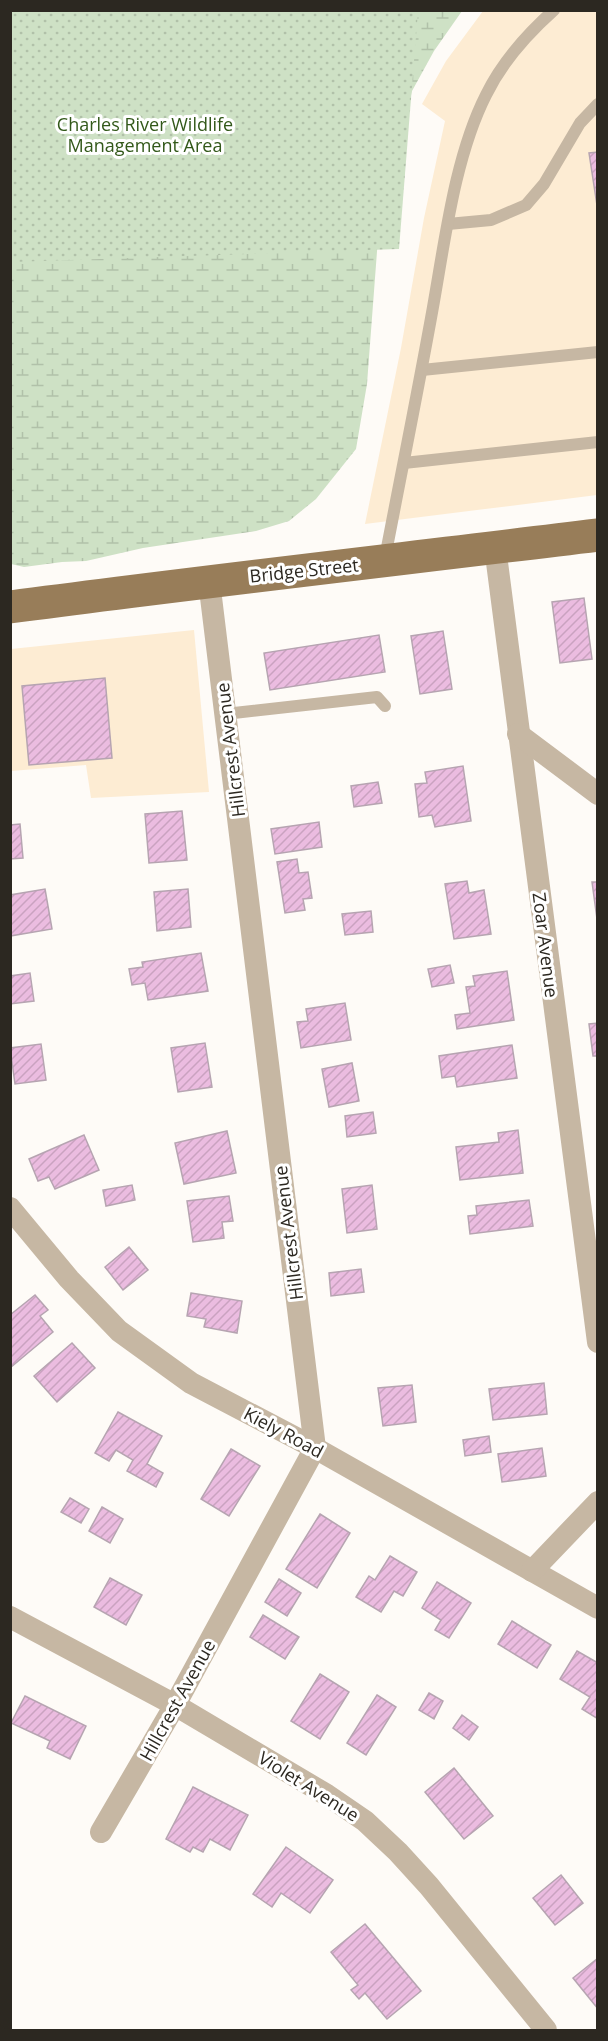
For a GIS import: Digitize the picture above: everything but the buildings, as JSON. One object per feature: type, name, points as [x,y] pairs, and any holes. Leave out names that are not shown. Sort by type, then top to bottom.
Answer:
[{"type":"main road","name":"Bridge Street","points":[[10,607],[597,535]]},
{"type":"street","name":"Zoar Avenue","points":[[495,547],[597,1342]]},
{"type":"street","name":"Hillcrest Avenue","points":[[101,1832],[175,1706],[315,1448],[209,581]]},
{"type":"street","points":[[518,734],[597,794]]},
{"type":"street","name":"Kiely Road","points":[[10,1208],[69,1279],[119,1331],[191,1383],[315,1448],[597,1608]]},
{"type":"street","points":[[532,1571],[597,1502]]},
{"type":"street","name":"Violet Avenue","points":[[10,1617],[175,1706],[327,1795],[365,1821],[429,1886],[546,2031]]},
{"type":"lane","points":[[384,562],[448,224],[467,138],[486,95],[512,52],[554,10]]},
{"type":"lane","points":[[448,224],[491,219],[526,205],[544,184],[580,123],[597,104]]},
{"type":"lane","points":[[422,370],[597,352]]},
{"type":"lane","points":[[404,463],[597,442]]},
{"type":"lane","points":[[225,714],[377,697],[385,706]]},
{"type":"shaded area","points":[[483,11],[597,11],[597,495],[365,524],[445,121],[422,104],[446,61]]},
{"type":"shaded area","points":[[194,630],[209,792],[91,798],[86,765],[11,771],[11,649]]},
{"type":"green space","name":"Charles River Wildlife Management Area","points":[[10,11],[418,11],[399,249],[11,262]]},
{"type":"green space","points":[[11,11],[462,11],[434,51],[412,91],[379,225],[367,384],[356,449],[316,499],[289,521],[256,531],[143,548],[86,561],[24,567],[11,564]]}]
